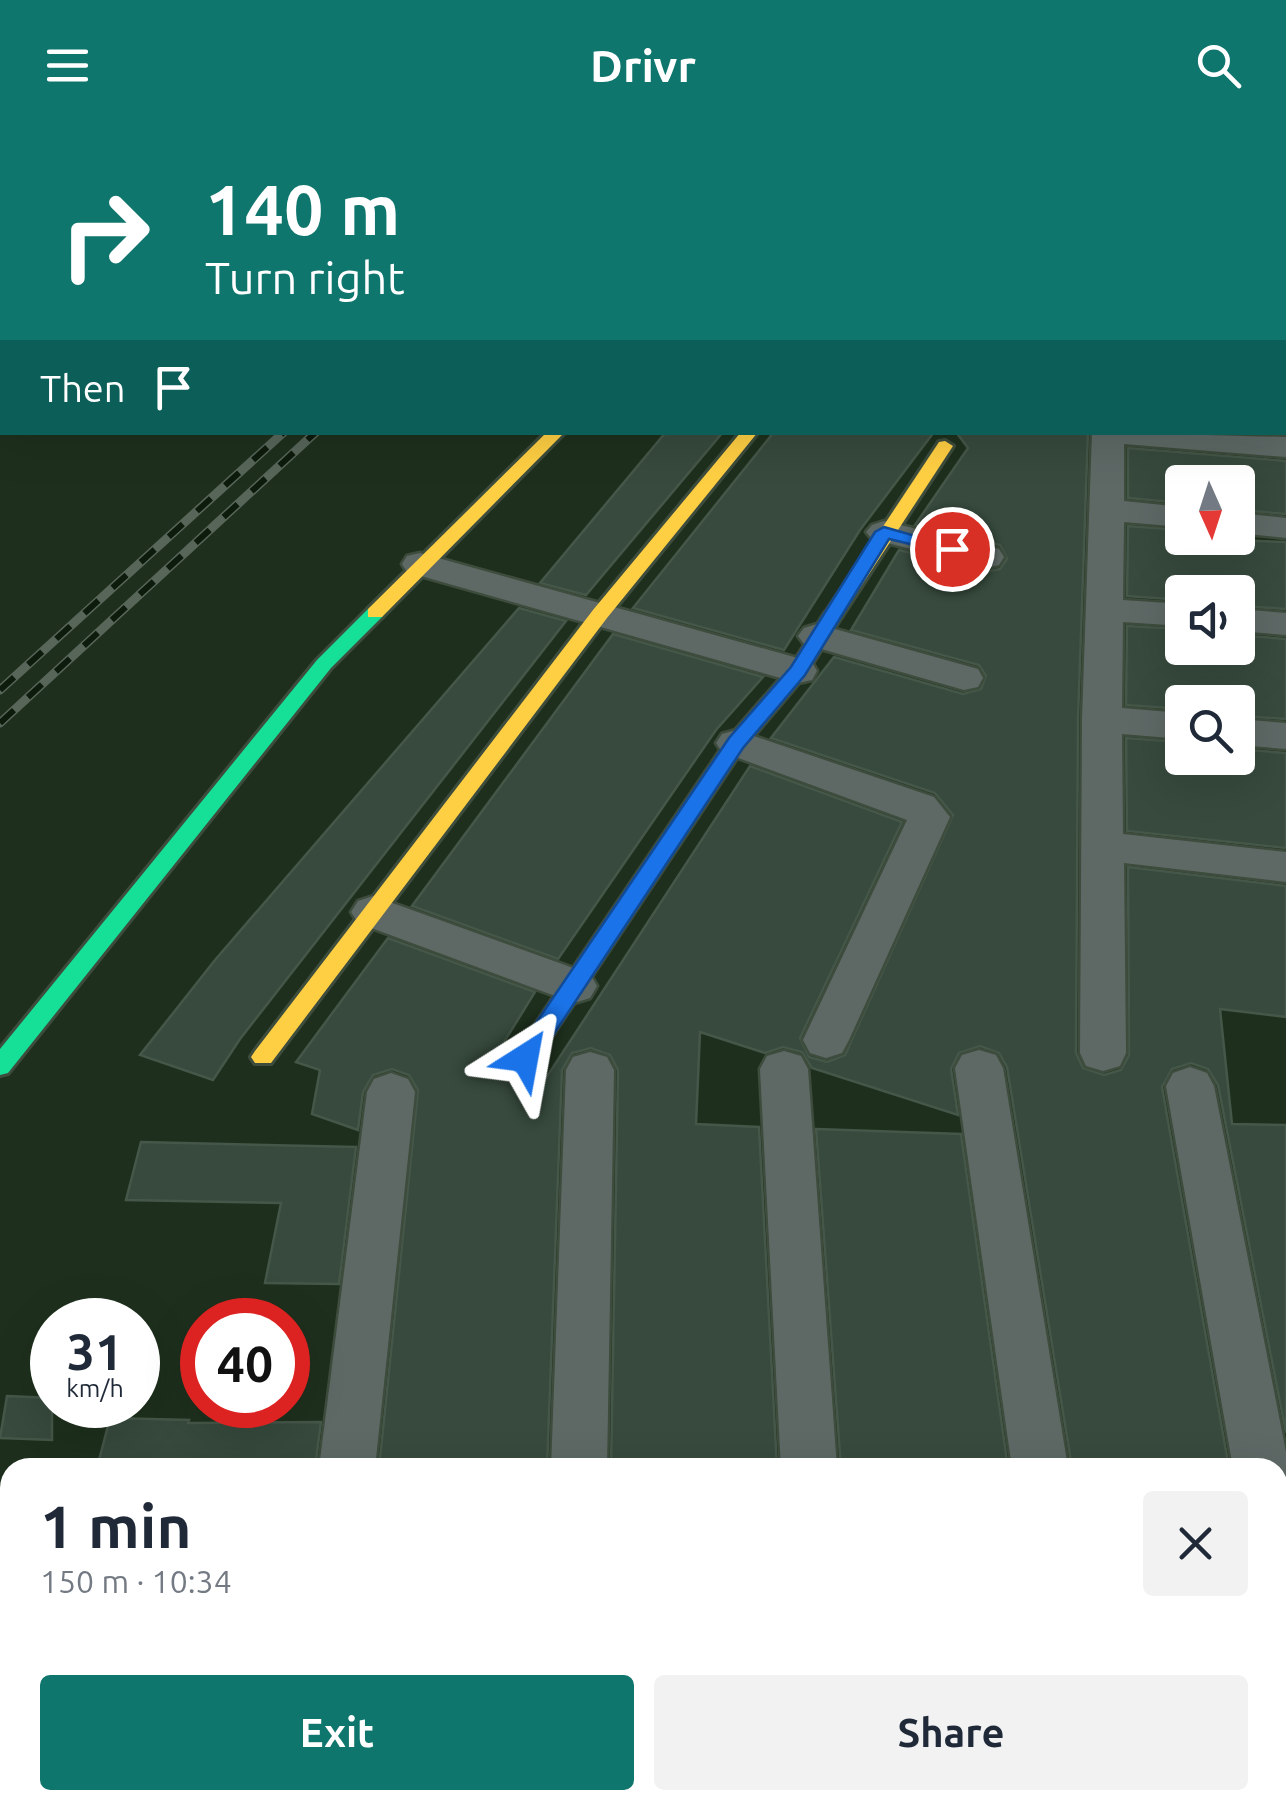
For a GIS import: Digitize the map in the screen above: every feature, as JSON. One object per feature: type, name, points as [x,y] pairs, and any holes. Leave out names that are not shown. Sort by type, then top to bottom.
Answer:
[{"type":"street","points":[[0,1066],[324,664],[420,564],[554,435]]},
{"type":"street","points":[[263,1057],[600,614],[748,435]]},
{"type":"street","points":[[1103,1053],[1102,718],[1108,435]]},
{"type":"street","points":[[1133,435],[1286,447]]},
{"type":"street","points":[[525,1058],[736,743],[798,670],[884,532],[945,446]]},
{"type":"street","points":[[1104,510],[1165,516]]},
{"type":"street","points":[[1255,525],[1286,528]]},
{"type":"street","points":[[884,532],[986,558]]},
{"type":"street","points":[[420,564],[798,670]]},
{"type":"street","points":[[1107,610],[1165,615]]},
{"type":"street","points":[[1255,621],[1286,624]]},
{"type":"street","points":[[818,636],[964,678]]},
{"type":"street","points":[[1102,718],[1165,724]]},
{"type":"street","points":[[1255,733],[1286,736]]},
{"type":"street","points":[[736,743],[919,806],[929,817],[826,1040]]},
{"type":"street","points":[[1102,846],[1286,867]]},
{"type":"street","points":[[373,912],[574,986]]},
{"type":"street","points":[[979,1068],[1038,1458]]},
{"type":"street","points":[[784,1069],[807,1458]]},
{"type":"street","points":[[578,1458],[590,1070]]},
{"type":"street","points":[[1190,1086],[1259,1458]]},
{"type":"street","points":[[348,1458],[391,1092]]},
{"type":"building","points":[[663,435],[720,435],[586,595],[540,583]]},
{"type":"building","points":[[772,435],[932,435],[860,530],[784,650],[633,608]]},
{"type":"building","points":[[958,435],[1088,435],[1078,719],[1076,1053],[1083,1068],[1104,1075],[1121,1070],[1129,1055],[1128,867],[1286,886],[1286,1017],[1220,1009],[1232,1124],[1286,1125],[1286,1433],[1218,1085],[1208,1069],[1191,1063],[1172,1069],[1162,1087],[1227,1458],[1070,1458],[1007,1067],[999,1053],[980,1046],[959,1053],[951,1069],[958,1115],[812,1068],[802,1052],[783,1047],[765,1053],[700,1032],[696,1124],[759,1127],[776,1458],[611,1458],[618,1070],[610,1055],[591,1048],[572,1053],[562,1070],[547,1458],[380,1458],[418,1090],[409,1075],[392,1069],[373,1075],[363,1092],[358,1130],[312,1114],[320,1070],[296,1062],[388,938],[535,992],[493,1060],[504,1078],[524,1084],[546,1078],[750,766],[902,822],[800,1038],[809,1057],[827,1062],[845,1055],[953,815],[935,793],[771,738],[834,657],[963,694],[981,689],[986,676],[979,665],[851,630],[899,550],[985,572],[1000,569],[1007,559],[1000,545],[915,525],[968,448]]},
{"type":"building","points":[[1128,448],[1286,461],[1286,514],[1255,511],[1255,465],[1165,465],[1165,501],[1128,498]]},
{"type":"building","points":[[1128,526],[1165,529],[1165,555],[1255,555],[1255,541],[1286,542],[1286,609],[1255,607],[1255,575],[1165,575],[1165,599],[1127,596]]},
{"type":"building","points":[[519,608],[566,621],[240,1039],[213,1080],[140,1055],[215,960]]},
{"type":"building","points":[[1127,626],[1165,628],[1165,665],[1255,665],[1255,636],[1286,639],[1286,719],[1255,717],[1255,685],[1165,685],[1165,708],[1126,705]]},
{"type":"building","points":[[613,634],[763,677],[716,730],[558,959],[412,906]]},
{"type":"building","points":[[1126,738],[1165,741],[1165,775],[1255,775],[1255,750],[1286,753],[1286,848],[1127,831]]},
{"type":"building","points":[[816,1129],[961,1134],[1007,1458],[840,1458]]},
{"type":"building","points":[[141,1142],[356,1147],[339,1284],[265,1283],[281,1203],[126,1200]]},
{"type":"building","points":[[7,1396],[30,1397],[30,1428],[52,1428],[52,1440],[0,1438]]},
{"type":"building","points":[[160,1419],[180,1420],[180,1428],[310,1428],[310,1422],[321,1422],[316,1458],[100,1458],[107,1428],[160,1428]]},
{"type":"railway","points":[[0,690],[281,435]]},
{"type":"railway","points":[[0,723],[313,435]]},
{"type":"traffic: fast","points":[[0,1066],[324,664],[375,613]]},
{"type":"traffic: slow","points":[[375,613],[554,435]]},
{"type":"traffic: slow","points":[[263,1057],[600,614],[748,435]]},
{"type":"traffic: slow","points":[[832,617],[945,446]]},
{"type":"traffic: jam","points":[[525,1058],[736,743],[798,671],[832,617]]},
{"type":"route","points":[[525,1058],[736,743],[798,670],[884,532],[952,549]]}]
